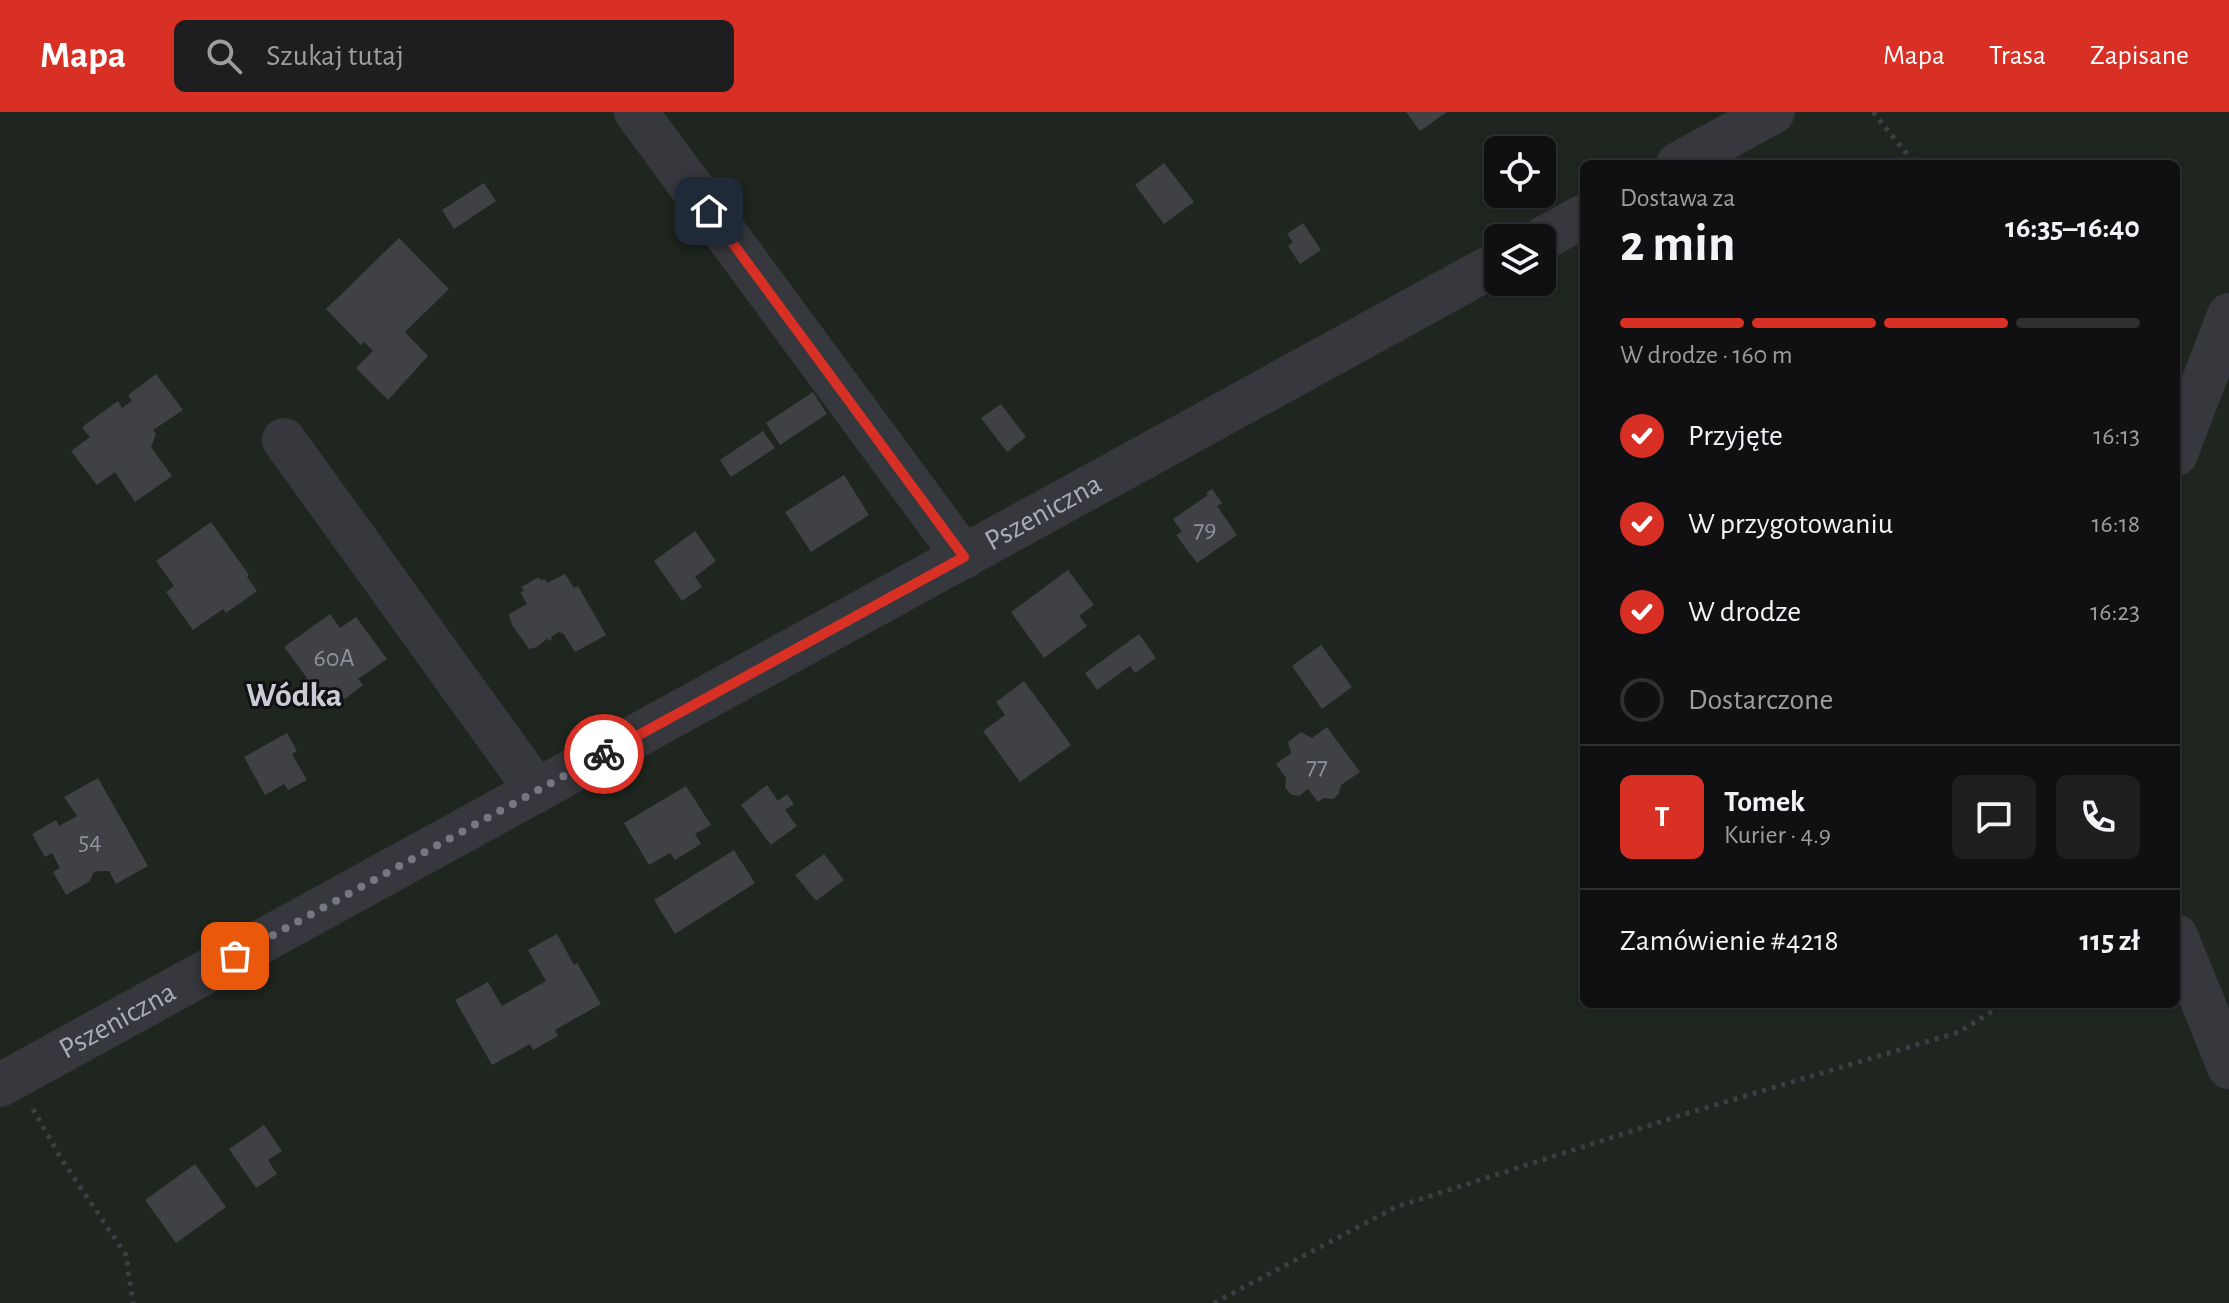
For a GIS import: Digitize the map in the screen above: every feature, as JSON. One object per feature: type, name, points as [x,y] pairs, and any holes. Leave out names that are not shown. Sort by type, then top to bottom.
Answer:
[{"type":"street","points":[[636,112],[964,557]]},
{"type":"street","points":[[1685,160],[1773,112]]},
{"type":"street","points":[[1556,231],[1580,218]]},
{"type":"street","name":"Pszeniczna","points":[[5,1072],[537,791],[1484,271]]},
{"type":"street","points":[[2180,444],[2229,315]]},
{"type":"street","points":[[284,440],[537,791]]},
{"type":"street","points":[[2180,946],[2229,1067]]},
{"type":"path","points":[[1873,112],[1912,160]]},
{"type":"path","points":[[1214,1303],[1396,1207],[1685,1114],[1959,1032],[1998,1008]]},
{"type":"path","points":[[5,1072],[126,1255],[133,1303]]},
{"type":"shaded area","points":[[0,112],[2229,112],[2229,1303],[0,1303]]},
{"type":"building","points":[[1406,112],[1447,112],[1420,131]]},
{"type":"building","points":[[1164,163],[1194,202],[1164,224],[1135,185]]},
{"type":"building","points":[[484,183],[496,201],[454,229],[442,210]]},
{"type":"building","points":[[1303,223],[1321,250],[1300,264],[1288,246],[1293,242],[1287,234]]},
{"type":"building","points":[[399,238],[449,289],[405,332],[428,356],[388,400],[356,368],[373,351],[364,342],[361,345],[326,309]]},
{"type":"building","points":[[156,374],[183,410],[153,430],[156,434],[151,447],[172,476],[135,502],[115,472],[97,485],[71,451],[90,437],[82,428],[86,424],[118,401],[122,408],[132,401],[128,395]]},
{"type":"building","points":[[813,392],[827,414],[780,445],[766,423]]},
{"type":"building","points":[[1001,404],[1026,437],[1007,452],[981,418]]},
{"type":"building","points":[[763,431],[775,448],[731,477],[720,460]]},
{"type":"building","points":[[844,475],[869,515],[811,552],[785,512]]},
{"type":"building","points":[[1212,489],[1222,503],[1217,506],[1237,535],[1197,563],[1176,535],[1182,532],[1173,519]]},
{"type":"building","points":[[211,522],[257,591],[226,613],[223,609],[193,630],[166,592],[174,586],[156,561]]},
{"type":"building","points":[[695,531],[716,561],[695,577],[702,587],[682,601],[654,561]]},
{"type":"building","points":[[1068,570],[1094,605],[1079,616],[1087,626],[1044,658],[1011,612]]},
{"type":"building","points":[[565,574],[574,588],[578,586],[606,635],[575,652],[560,631],[549,641],[548,638],[529,649],[512,625],[509,614],[527,604],[520,592],[524,591],[521,587],[539,577],[547,583]]},
{"type":"building","points":[[330,614],[340,628],[356,617],[387,659],[358,679],[363,685],[345,699],[340,693],[319,708],[301,682],[307,678],[284,647]]},
{"type":"building","points":[[1139,634],[1156,658],[1135,673],[1130,666],[1097,690],[1085,673]]},
{"type":"building","points":[[1321,645],[1352,687],[1322,709],[1292,666]]},
{"type":"building","points":[[1024,681],[1071,745],[1020,782],[983,731],[1005,715],[996,702]]},
{"type":"building","points":[[1327,727],[1360,772],[1341,785],[1339,794],[1333,799],[1324,798],[1318,802],[1308,789],[1299,796],[1290,794],[1285,787],[1286,778],[1276,764],[1291,753],[1288,742],[1301,732],[1312,738]]},
{"type":"building","points":[[287,733],[297,751],[292,754],[307,780],[288,790],[284,784],[265,795],[244,757]]},
{"type":"building","points":[[98,778],[148,866],[116,884],[109,871],[97,871],[90,881],[66,895],[53,872],[60,868],[52,853],[45,857],[32,834],[56,820],[59,826],[77,816],[64,797]]},
{"type":"building","points":[[767,785],[778,801],[787,794],[794,804],[785,810],[797,826],[771,845],[741,805]]},
{"type":"building","points":[[686,786],[711,825],[695,834],[701,844],[675,860],[670,853],[649,865],[624,823]]},
{"type":"building","points":[[734,850],[755,883],[675,934],[654,900]]},
{"type":"building","points":[[824,854],[844,880],[816,901],[795,875]]},
{"type":"building","points":[[557,934],[601,1004],[555,1030],[558,1036],[533,1050],[530,1044],[492,1065],[455,1000],[488,982],[502,1006],[546,981],[528,950]]},
{"type":"building","points":[[264,1125],[282,1151],[268,1160],[277,1174],[256,1188],[229,1149]]},
{"type":"building","points":[[195,1164],[226,1207],[176,1243],[145,1200]]},
{"type":"way so far","points":[[235,956],[604,754]]},
{"type":"district","name":"Wódka","points":[[294,696]]},
{"type":"route","points":[[604,754],[964,557],[709,211]]}]
